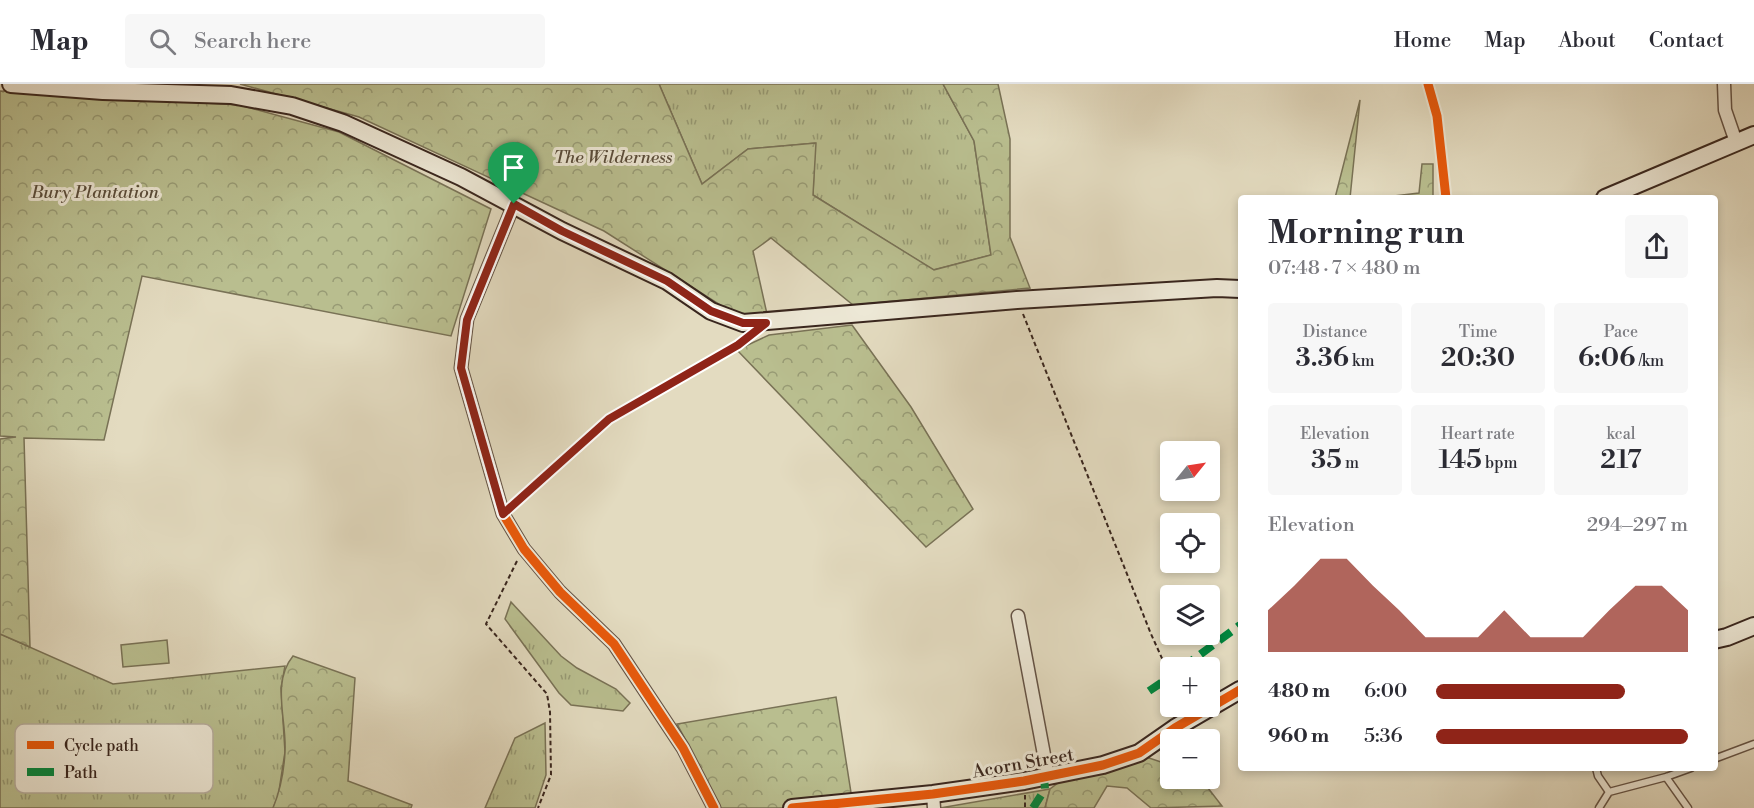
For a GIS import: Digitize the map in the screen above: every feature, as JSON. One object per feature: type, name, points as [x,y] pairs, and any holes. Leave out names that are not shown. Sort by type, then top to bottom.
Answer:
[{"type":"main road","points":[[11,84],[103,91],[231,95],[292,106],[343,123],[461,177],[562,231],[667,281],[711,311],[743,323],[1017,300],[1217,288],[1238,289]]},
{"type":"main road","points":[[1612,195],[1754,135]]},
{"type":"main road","points":[[1718,639],[1754,626]]},
{"type":"main road","name":"Acorn Street","points":[[792,808],[934,801],[1103,765],[1139,753],[1175,728],[1238,691]]},
{"type":"street","points":[[1724,84],[1725,110],[1736,142]]},
{"type":"street","points":[[514,204],[467,320],[461,368],[503,514],[524,549],[560,592],[614,644],[683,748],[714,808]]},
{"type":"street","points":[[1018,616],[1048,776]]},
{"type":"lane","points":[[1718,758],[1754,744]]},
{"type":"lane","points":[[1597,771],[1609,792]]},
{"type":"lane","points":[[1599,808],[1609,792],[1683,771]]},
{"type":"lane","points":[[1666,777],[1688,808]]},
{"type":"path","points":[[1017,300],[1162,657]]},
{"type":"path","points":[[503,514],[609,419],[747,338]]},
{"type":"path","points":[[524,549],[486,624],[547,694],[550,712],[551,775],[538,808]]},
{"type":"green space","name":"The Wilderness","points":[[240,84],[659,84],[702,184],[748,149],[816,143],[813,195],[934,270],[991,255],[974,141],[943,84],[998,84],[1010,139],[1010,237],[1030,288],[853,305],[771,238],[753,251],[769,323],[739,317],[604,231],[359,117]]},
{"type":"green space","points":[[659,84],[943,84],[974,141],[991,255],[933,270],[813,195],[815,143],[748,149],[702,184]]},
{"type":"green space","name":"Bury Plantation","points":[[0,91],[239,105],[339,132],[491,209],[451,336],[142,276],[104,440],[24,438],[30,647],[0,634],[0,439],[16,437],[0,436]]},
{"type":"green space","points":[[1360,100],[1350,195],[1336,195]]},
{"type":"green space","points":[[1422,164],[1433,164],[1433,195],[1402,195],[1419,193]]},
{"type":"green space","points":[[852,325],[911,407],[973,509],[926,547],[737,350],[769,335]]},
{"type":"green space","points":[[511,602],[561,656],[577,668],[616,689],[630,703],[623,711],[571,705],[559,693],[505,619]]},
{"type":"green space","points":[[0,634],[113,684],[285,666],[281,688],[285,752],[278,797],[273,808],[0,808]]},
{"type":"green space","points":[[167,640],[169,663],[123,667],[121,645]]},
{"type":"green space","points":[[293,656],[355,678],[348,781],[412,805],[411,808],[273,808],[283,774],[285,740],[281,690],[286,667]]},
{"type":"green space","points":[[836,697],[852,799],[804,808],[713,808],[689,746],[677,724]]},
{"type":"green space","points":[[545,723],[546,775],[535,808],[485,808],[515,738]]},
{"type":"green space","points":[[1143,756],[1160,762],[1160,789],[1209,789],[1222,806],[1151,808],[1127,788],[1107,786],[1094,808],[1045,808],[1050,789],[1062,780]]},
{"type":"green space","points":[[1050,789],[1045,808],[940,808]]},
{"type":"marked path","points":[[1197,657],[1238,626]]},
{"type":"marked path","points":[[1149,691],[1160,684]]},
{"type":"marked path","points":[[1033,808],[1045,789],[1044,777]]},
{"type":"cycle path","points":[[1428,84],[1437,116],[1446,195]]},
{"type":"cycle path","points":[[514,204],[467,319],[461,368],[503,514],[524,549],[560,592],[614,644],[683,748],[714,808]]},
{"type":"cycle path","points":[[792,808],[933,794],[1024,781],[1103,765],[1139,753],[1175,728],[1238,691]]},
{"type":"route","points":[[514,204],[562,231],[667,281],[711,311],[743,323],[766,323],[738,345],[609,419],[503,514],[461,368],[467,320],[514,204]]}]
